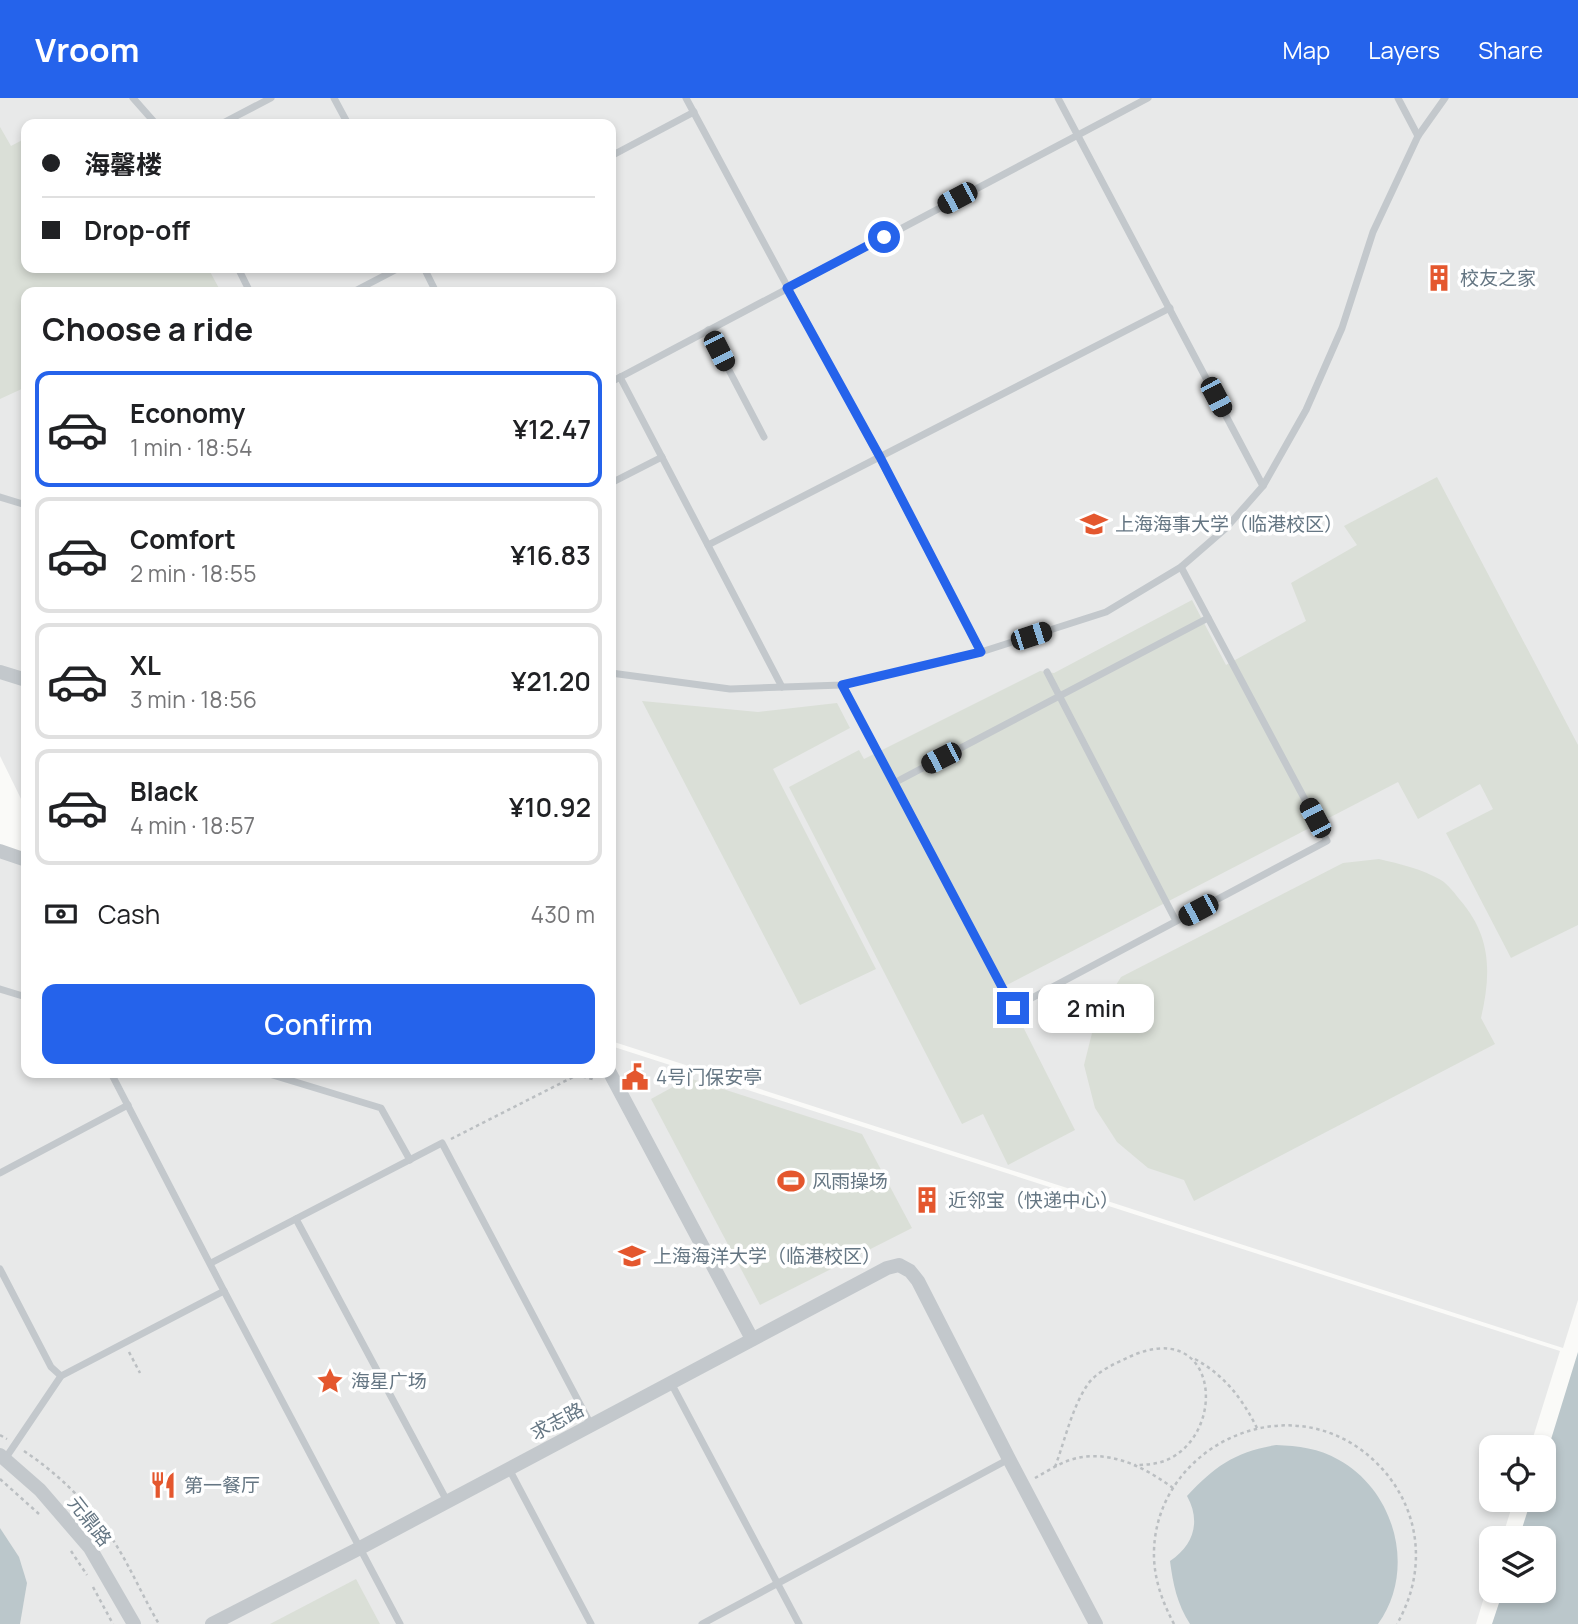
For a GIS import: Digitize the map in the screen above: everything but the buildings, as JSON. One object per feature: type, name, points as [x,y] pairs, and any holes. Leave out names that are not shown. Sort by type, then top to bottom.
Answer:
[{"type":"street","points":[[0,672],[21,678]]},
{"type":"street","points":[[0,851],[21,858]]},
{"type":"street","points":[[613,1078],[752,1339]]},
{"type":"street","name":"求志路","points":[[212,1624],[887,1268],[899,1265],[910,1271],[918,1281],[1009,1460]]},
{"type":"street","name":"元鼎路","points":[[3,1457],[40,1490],[90,1548],[134,1624]]},
{"type":"street","points":[[1009,1460],[1096,1624]]},
{"type":"lane","points":[[133,98],[152,119]]},
{"type":"lane","points":[[231,119],[271,98]]},
{"type":"lane","points":[[334,98],[345,119]]},
{"type":"lane","points":[[686,98],[880,457],[981,652]]},
{"type":"lane","points":[[1058,98],[1263,486]]},
{"type":"lane","points":[[616,379],[1148,98]]},
{"type":"lane","points":[[1398,98],[1418,136]]},
{"type":"lane","points":[[616,674],[730,689],[842,685],[981,652],[1106,612],[1181,567],[1226,528],[1263,486],[1306,410],[1342,328],[1373,232],[1418,136],[1445,98]]},
{"type":"lane","points":[[616,153],[694,112]]},
{"type":"lane","points":[[363,287],[389,273]]},
{"type":"lane","points":[[708,545],[1170,308]]},
{"type":"lane","points":[[708,330],[764,437]]},
{"type":"lane","points":[[620,377],[782,687]]},
{"type":"lane","points":[[616,481],[662,457]]},
{"type":"lane","points":[[0,497],[21,503]]},
{"type":"lane","points":[[842,685],[1013,1008],[1327,841],[1181,567]]},
{"type":"lane","points":[[894,783],[1208,618]]},
{"type":"lane","points":[[1046,672],[1177,921]]},
{"type":"lane","points":[[0,989],[21,995]]},
{"type":"lane","points":[[114,1078],[400,1624]]},
{"type":"lane","points":[[282,1078],[381,1108],[410,1160]]},
{"type":"lane","points":[[0,1173],[128,1105]]},
{"type":"lane","points":[[211,1264],[442,1143],[591,1425]]},
{"type":"lane","points":[[296,1219],[447,1501]]},
{"type":"lane","points":[[0,1269],[51,1367],[61,1376]]},
{"type":"lane","points":[[3,1457],[61,1376],[225,1291]]},
{"type":"lane","points":[[671,1383],[799,1624]]},
{"type":"lane","points":[[702,1624],[1009,1460]]},
{"type":"lane","points":[[509,1468],[591,1624]]},
{"type":"path","points":[[442,1143],[570,1078]]},
{"type":"path","points":[[124,1343],[141,1373]]},
{"type":"path","points":[[1055,1467],[1076,1405],[1087,1384],[1107,1368],[1152,1349],[1172,1349],[1192,1357],[1222,1377],[1237,1392],[1257,1427]]},
{"type":"path","points":[[1135,1465],[1155,1464],[1171,1459],[1186,1447],[1196,1432],[1208,1394],[1202,1372],[1192,1357]]},
{"type":"path","points":[[1174,1624],[1160,1592],[1154,1557],[1159,1521],[1172,1488],[1208,1449],[1223,1440],[1257,1427],[1292,1425],[1319,1429],[1344,1438],[1373,1459],[1396,1486],[1410,1519],[1416,1554],[1412,1589],[1397,1624]]},
{"type":"path","points":[[27,1444],[24,1451],[43,1463],[99,1519],[125,1560],[159,1624]]},
{"type":"path","points":[[1022,1485],[1069,1460],[1094,1455],[1122,1459],[1154,1475],[1172,1488]]},
{"type":"path","points":[[0,1479],[43,1518]]},
{"type":"path","points":[[66,1544],[90,1580],[113,1624]]},
{"type":"shaded area","name":"上海海事大学（临港校区）","points":[[0,98],[1578,98],[1578,1300],[1563,1348],[616,1043],[616,287],[21,287],[21,799],[0,756]]},
{"type":"shaded area","points":[[0,127],[11,146],[21,141],[21,273],[211,273],[218,287],[21,287],[21,389],[0,399]]},
{"type":"shaded area","points":[[1437,477],[1578,745],[1578,925],[1511,958],[1446,833],[1493,809],[1480,784],[1418,819],[1398,782],[1003,987],[1075,1130],[1008,1165],[983,1114],[962,1124],[789,787],[859,750],[864,759],[1040,671],[1054,673],[1192,600],[1226,665],[1306,621],[1291,583],[1357,545],[1344,526]]},
{"type":"shaded area","points":[[642,701],[758,712],[837,703],[850,728],[773,769],[876,969],[800,1005]]},
{"type":"shaded area","name":"上海海洋大学（临港校区）","points":[[0,856],[21,862],[21,1078],[616,1078],[616,1048],[1560,1351],[1534,1435],[1479,1435],[1479,1512],[1510,1512],[1506,1526],[1479,1526],[1479,1603],[1482,1603],[1476,1624],[0,1624]]},
{"type":"shaded area","points":[[1379,859],[1419,870],[1441,880],[1470,914],[1478,928],[1486,956],[1486,986],[1481,1018],[1495,1044],[1194,1201],[1184,1180],[1148,1168],[1117,1142],[1095,1108],[1084,1065],[1096,1017],[1121,977],[1343,863]]},
{"type":"shaded area","name":"风雨操场","points":[[689,1078],[862,1134],[912,1228],[760,1305],[651,1099]]},
{"type":"shaded area","points":[[1578,1352],[1578,1624],[1492,1624],[1499,1603],[1556,1603],[1556,1526],[1523,1526],[1527,1512],[1556,1512],[1556,1435],[1552,1435]]},
{"type":"shaded area","points":[[1276,1445],[1308,1448],[1339,1460],[1358,1474],[1374,1491],[1386,1511],[1394,1533],[1398,1557],[1390,1603],[1378,1624],[1190,1624],[1176,1594],[1170,1561],[1185,1548],[1193,1532],[1194,1514],[1187,1496],[1207,1476],[1237,1456]]},
{"type":"shaded area","points":[[0,1528],[19,1557],[27,1583],[20,1624],[0,1624]]},
{"type":"shaded area","points":[[356,1579],[380,1624],[270,1624]]},
{"type":"place","name":"校友之家","points":[[1439,278]]},
{"type":"place","name":"上海海事大学（临港校区）","points":[[1094,524]]},
{"type":"place","name":"4号门保安亭","points":[[635,1077]]},
{"type":"place","name":"风雨操场","points":[[791,1181]]},
{"type":"place","name":"近邻宝（快递中心）","points":[[927,1200]]},
{"type":"place","name":"上海海洋大学（临港校区）","points":[[632,1256]]},
{"type":"place","name":"海星广场","points":[[330,1381]]},
{"type":"place","name":"第一餐厅","points":[[163,1485]]},
{"type":"route","points":[[884,237],[787,288],[880,457],[981,652],[842,685],[1013,1008]]}]
